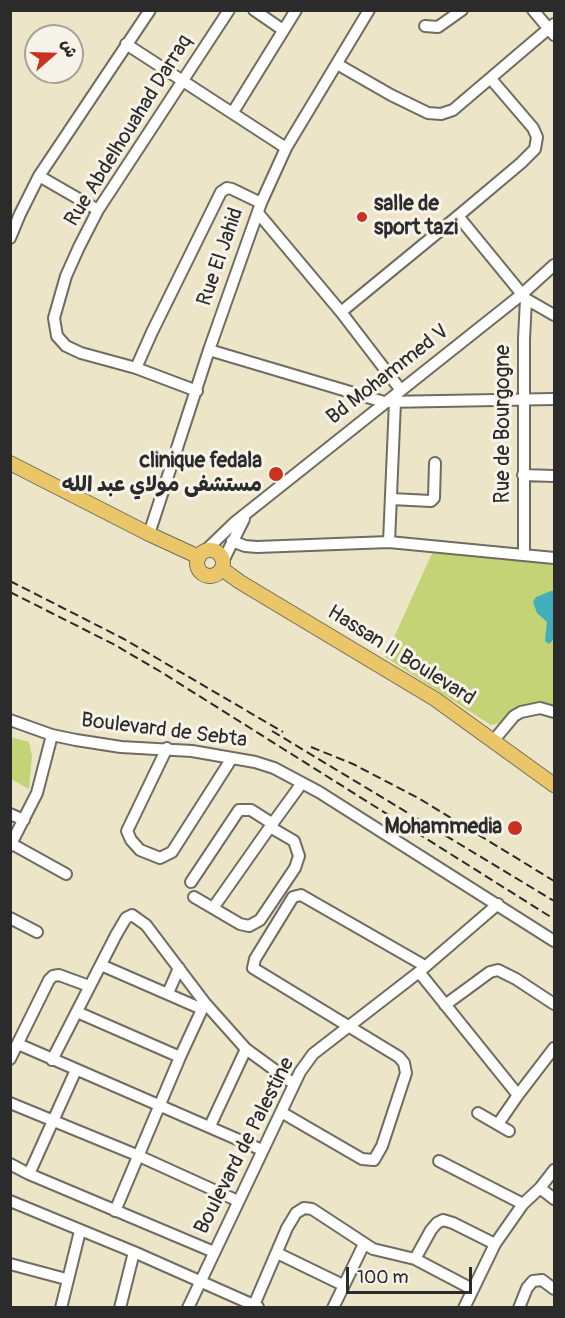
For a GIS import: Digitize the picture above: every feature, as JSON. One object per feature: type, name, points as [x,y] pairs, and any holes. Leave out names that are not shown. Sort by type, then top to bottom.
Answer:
[{"type":"main road","points":[[10,463],[149,534],[202,554],[217,551],[223,565],[216,575],[206,576],[199,570],[197,561],[202,554]]},
{"type":"main road","name":"Hassan II Boulevard","points":[[223,565],[240,582],[435,699],[555,785]]},
{"type":"street","points":[[10,238],[39,176],[150,10]]},
{"type":"street","name":"Rue Abdelhouahad Darraq","points":[[197,391],[136,368],[81,353],[63,344],[55,330],[54,318],[61,289],[98,210],[229,10]]},
{"type":"street","points":[[254,10],[283,30]]},
{"type":"street","points":[[233,112],[296,10]]},
{"type":"street","name":"Rue El Jahid","points":[[149,534],[209,350],[259,208],[286,148],[369,10]]},
{"type":"street","points":[[425,26],[438,27],[462,10]]},
{"type":"street","points":[[336,64],[391,95],[428,113],[438,115],[453,110],[553,29],[533,10]]},
{"type":"street","points":[[126,44],[286,148]]},
{"type":"street","points":[[341,312],[535,149],[537,139],[535,132],[491,79]]},
{"type":"street","points":[[39,176],[98,210]]},
{"type":"street","points":[[136,368],[221,192],[226,188],[232,189],[259,208],[400,389]]},
{"type":"street","points":[[458,216],[523,297],[555,315]]},
{"type":"street","name":"Bd Mohammed V","points":[[202,554],[227,529],[389,402],[400,389],[523,297],[555,265]]},
{"type":"street","name":"Rue de Bourgogne","points":[[523,297],[524,555]]},
{"type":"street","points":[[209,350],[389,402],[555,399]]},
{"type":"street","points":[[389,402],[391,499],[389,542]]},
{"type":"street","points":[[391,499],[431,501],[434,498],[435,463]]},
{"type":"street","points":[[523,475],[555,476]]},
{"type":"street","name":"Bd Mohammed V","points":[[223,565],[245,516]]},
{"type":"street","points":[[232,541],[245,546],[257,547],[389,542],[555,558]]},
{"type":"street","points":[[494,740],[514,716],[521,712],[540,708],[555,712]]},
{"type":"street","name":"Boulevard de Sebta","points":[[10,720],[52,735],[104,745],[167,748],[232,758],[274,768],[302,783],[555,941]]},
{"type":"street","points":[[52,735],[38,794],[11,845],[66,874]]},
{"type":"street","points":[[167,748],[128,831],[131,840],[140,850],[160,858],[172,852],[232,758]]},
{"type":"street","points":[[213,908],[302,783]]},
{"type":"street","points":[[191,882],[243,808],[251,810],[294,841],[299,850],[295,868],[256,924],[247,926],[194,897]]},
{"type":"street","points":[[10,814],[24,820]]},
{"type":"street","points":[[281,1112],[362,1159],[372,1160],[377,1158],[392,1120],[406,1073],[402,1060],[253,968],[255,959],[293,897],[300,895],[422,969],[445,1005],[518,1095]]},
{"type":"street","name":"Boulevard de Palestine","points":[[188,1308],[294,1084],[313,1054],[422,969],[498,904]]},
{"type":"street","points":[[52,1060],[126,918],[132,915],[146,925],[204,1006],[246,1049],[294,1084]]},
{"type":"street","points":[[10,918],[38,932]]},
{"type":"street","points":[[101,965],[204,1006]]},
{"type":"street","points":[[168,993],[179,968]]},
{"type":"street","points":[[445,1005],[490,972],[498,970],[555,1004]]},
{"type":"street","points":[[10,1059],[53,976],[59,975],[89,986]]},
{"type":"street","points":[[115,1211],[204,1006]]},
{"type":"street","points":[[77,1012],[180,1057]]},
{"type":"street","points":[[18,1044],[262,1150]]},
{"type":"street","points":[[498,1124],[555,1048]]},
{"type":"street","points":[[210,1126],[246,1049]]},
{"type":"street","points":[[29,1174],[75,1070]]},
{"type":"street","points":[[10,1103],[140,1156],[238,1202]]},
{"type":"street","points":[[478,1113],[508,1131]]},
{"type":"street","points":[[439,1161],[523,1204]]},
{"type":"street","points":[[10,1164],[214,1252]]},
{"type":"street","points":[[464,1308],[495,1244],[523,1204],[555,1170]]},
{"type":"street","points":[[540,1188],[555,1199]]},
{"type":"street","points":[[10,1201],[257,1306],[293,1217],[298,1210],[304,1208],[319,1214],[364,1244],[379,1251],[415,1259],[472,1289]]},
{"type":"street","points":[[415,1259],[431,1230],[437,1222],[443,1220],[453,1222],[495,1244]]},
{"type":"street","points":[[61,1308],[66,1279],[80,1231]]},
{"type":"street","points":[[333,1308],[364,1244]]},
{"type":"street","points":[[120,1308],[134,1252]]},
{"type":"street","points":[[277,1253],[343,1285]]},
{"type":"street","points":[[10,1264],[66,1279]]},
{"type":"street","points":[[519,1308],[532,1281],[542,1280],[555,1289]]},
{"type":"green space","points":[[434,549],[554,565],[554,706],[537,703],[514,711],[500,723],[491,725],[385,657]]},
{"type":"green space","points":[[10,737],[29,742],[32,756],[29,789],[11,779]]},
{"type":"water","points":[[554,591],[554,639],[549,644],[545,641],[547,622],[537,613],[533,602],[536,597]]},
{"type":"railway","points":[[10,581],[124,639],[283,732]]},
{"type":"railway","points":[[10,592],[115,645],[161,672],[554,919]]},
{"type":"railway","points":[[272,731],[554,901]]},
{"type":"railway","points":[[311,747],[353,764],[420,799],[554,881]]},
{"type":"place","name":"salle de sport tazi","points":[[362,217]]},
{"type":"place","name":"clinique fedala مستشفى مولاي عبد الله","points":[[276,474]]},
{"type":"place","name":"Mohammedia","points":[[515,828]]}]
